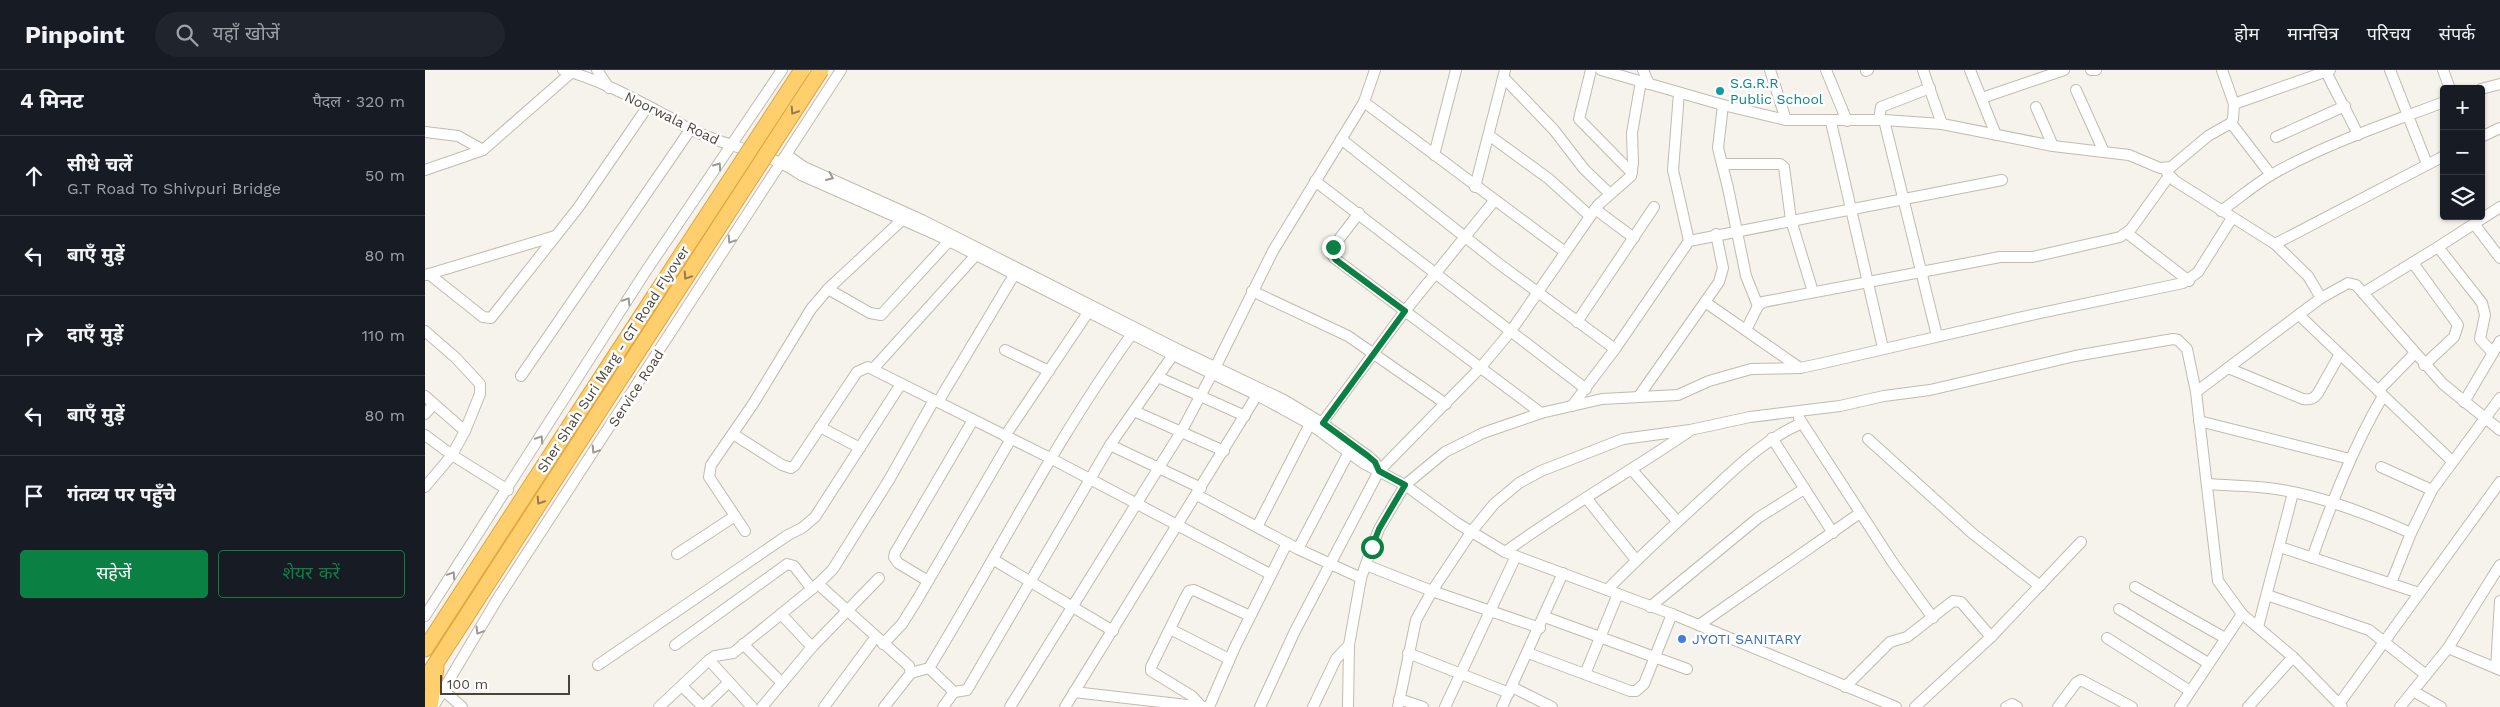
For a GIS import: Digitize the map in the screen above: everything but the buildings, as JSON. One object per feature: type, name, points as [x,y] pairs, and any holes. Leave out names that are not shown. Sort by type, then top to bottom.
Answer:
[{"type":"highway","name":"Sher Shah Suri Marg - GT Road Flyover","points":[[425,649],[802,70]]},
{"type":"highway","name":"Sher Shah Suri Marg - GT Road Flyover","points":[[444,651],[821,70]]},
{"type":"highway","points":[[425,680],[444,651]]},
{"type":"highway","points":[[431,707],[435,670],[444,651]]},
{"type":"street","points":[[597,70],[609,88]]},
{"type":"street","points":[[425,616],[508,490],[644,274],[782,70]]},
{"type":"street","name":"Service Road","points":[[431,707],[498,598],[785,159],[841,70]]},
{"type":"street","points":[[1010,707],[1135,502],[1181,432],[1286,227],[1364,102],[1375,70]]},
{"type":"street","points":[[1434,155],[1456,70]]},
{"type":"street","points":[[1591,70],[1579,119],[1632,173]]},
{"type":"street","points":[[1601,70],[1723,105],[1786,120],[1831,122],[1882,120],[1942,124],[2053,146],[2129,156],[2167,172],[2221,211],[2275,244],[2308,276],[2321,298]]},
{"type":"street","points":[[1260,707],[1295,631],[1379,471],[1481,368],[1511,331],[1593,213],[1609,193],[1628,179],[1632,173],[1631,134],[1645,83],[1643,70]]},
{"type":"street","points":[[1770,70],[1786,120]]},
{"type":"street","points":[[1826,70],[1847,121]]},
{"type":"street","points":[[1923,70],[1942,124]]},
{"type":"street","points":[[1970,70],[1996,134]]},
{"type":"street","points":[[1982,98],[2065,70]]},
{"type":"street","points":[[2091,70],[2096,70]]},
{"type":"street","points":[[1746,330],[1758,306],[1763,302],[1921,273],[2000,256],[2033,257],[2120,237],[2127,233],[2171,167],[2208,136],[2231,123],[2234,116],[2234,104],[2222,70]]},
{"type":"street","points":[[2390,70],[2427,164]]},
{"type":"street","points":[[2443,70],[2449,85]]},
{"type":"street","points":[[2234,104],[2328,71],[2337,96],[2345,106],[2358,135]]},
{"type":"street","points":[[425,170],[483,150],[574,72]]},
{"type":"street","name":"Noorwala Road","points":[[574,72],[647,106],[690,130],[731,146],[785,159]]},
{"type":"street","points":[[1475,187],[1505,74]]},
{"type":"street","points":[[1505,74],[1554,130],[1584,170],[1609,193]]},
{"type":"street","points":[[2485,88],[2500,84]]},
{"type":"street","points":[[1930,88],[1881,107],[1882,120],[1904,198],[1937,336]]},
{"type":"street","points":[[2076,90],[2104,152]]},
{"type":"street","points":[[1679,93],[1673,170],[1689,241]]},
{"type":"street","points":[[1364,102],[1475,187],[1565,252]]},
{"type":"street","points":[[2221,211],[2271,175],[2358,135],[2440,104]]},
{"type":"street","points":[[1723,105],[1717,148],[1746,276],[1758,306]]},
{"type":"street","points":[[427,275],[483,317],[491,318],[595,185],[647,106]]},
{"type":"street","points":[[2276,137],[2345,106]]},
{"type":"street","points":[[2035,107],[2053,146]]},
{"type":"street","points":[[1831,122],[1883,348]]},
{"type":"street","points":[[2231,123],[2271,175]]},
{"type":"street","points":[[2485,135],[2500,128]]},
{"type":"street","points":[[521,376],[690,130]]},
{"type":"street","points":[[425,132],[458,136],[483,150]]},
{"type":"street","points":[[1490,136],[1593,213],[1634,238]]},
{"type":"street","points":[[1341,139],[1537,292],[1615,349]]},
{"type":"street","points":[[2275,244],[2440,158]]},
{"type":"street","points":[[785,159],[801,175],[949,241],[1173,355],[1285,400],[1323,423],[1368,456],[1375,462],[1379,471]]},
{"type":"street","points":[[785,159],[922,220],[1179,350],[1310,424],[1349,452],[1422,496],[1457,523],[1505,552],[1672,614],[1845,688],[1896,707]]},
{"type":"street","points":[[1722,164],[1783,165],[1791,220],[1813,292]]},
{"type":"street","points":[[1572,406],[1615,349],[1689,241],[1717,234],[2002,180]]},
{"type":"street","points":[[1315,181],[1586,389]]},
{"type":"street","points":[[1323,423],[1373,352],[1435,272],[1494,201]]},
{"type":"street","points":[[1577,322],[1654,207]]},
{"type":"street","points":[[2363,293],[2475,225],[2500,207]]},
{"type":"street","points":[[1359,213],[1333,247],[1332,255],[1541,413]]},
{"type":"street","points":[[1348,707],[1349,645],[1361,578],[1379,529],[1405,485],[1445,452],[1461,442],[1541,413],[1612,397],[1678,395],[1709,381],[1751,370],[1800,368],[2189,281],[2197,272],[2232,218]]},
{"type":"street","points":[[745,531],[709,477],[711,465],[770,377],[796,330],[828,289],[903,219]]},
{"type":"street","points":[[2475,225],[2500,258]]},
{"type":"street","points":[[2127,233],[2189,281]]},
{"type":"street","points":[[1639,396],[1722,275],[1723,268],[1717,234]]},
{"type":"street","points":[[427,275],[555,236]]},
{"type":"street","points":[[828,289],[870,313],[881,315],[949,241]]},
{"type":"street","points":[[2438,247],[2482,302],[2485,315],[2480,339],[2493,353]]},
{"type":"street","points":[[873,369],[976,255]]},
{"type":"street","points":[[2413,263],[2458,325],[2454,337],[2425,365]]},
{"type":"street","points":[[659,707],[709,660],[715,656],[733,653],[815,587],[847,550],[1014,275]]},
{"type":"street","points":[[2196,392],[2321,298],[2348,283],[2356,286],[2363,293],[2425,365],[2464,402],[2500,430]]},
{"type":"street","points":[[1252,291],[1340,332],[1373,352],[1446,404]]},
{"type":"street","points":[[1705,302],[1800,368]]},
{"type":"street","points":[[823,707],[879,641],[902,624],[1008,437],[1089,311]]},
{"type":"street","points":[[2299,315],[2452,461]]},
{"type":"street","points":[[425,331],[456,358],[480,384],[480,394],[465,431],[452,455],[425,487]]},
{"type":"street","points":[[884,707],[911,673],[929,668],[994,560],[1050,458],[1094,386],[1132,334]]},
{"type":"street","points":[[1423,707],[1399,703],[1416,620],[1432,591],[1472,531],[1501,498],[1519,483],[1541,471],[1612,442],[1690,430],[1744,418],[1840,406],[1884,396],[1930,390],[2075,356],[2173,339],[2178,340],[2187,350],[2196,392],[2216,573],[2221,587],[2242,614],[2293,657],[2341,705],[2419,593],[2500,482]]},
{"type":"street","points":[[2464,402],[2500,341]]},
{"type":"street","points":[[1005,350],[1049,371]]},
{"type":"street","points":[[2229,368],[2309,400],[2318,393],[2340,354]]},
{"type":"street","points":[[2312,558],[2332,502],[2360,434],[2381,393],[2414,354]]},
{"type":"street","points":[[943,707],[954,692],[967,690],[1110,445],[1173,355]]},
{"type":"street","points":[[733,434],[782,465],[791,468],[795,465],[857,372],[862,368],[873,369],[1050,458],[1270,574]]},
{"type":"street","points":[[1157,377],[1245,416]]},
{"type":"street","points":[[598,665],[788,535],[802,528],[820,510],[901,384]]},
{"type":"street","points":[[1065,707],[1179,525],[1257,395]]},
{"type":"street","points":[[425,396],[465,431]]},
{"type":"street","points":[[2391,583],[2431,490],[2500,398]]},
{"type":"street","points":[[425,414],[434,404]]},
{"type":"street","points":[[1134,411],[1224,451]]},
{"type":"street","points":[[1795,412],[1893,563],[1933,618]]},
{"type":"street","points":[[928,581],[898,563],[894,557],[895,553],[973,420]]},
{"type":"street","points":[[2199,421],[2350,459]]},
{"type":"street","points":[[1257,527],[1310,424]]},
{"type":"street","points":[[1607,590],[1677,522],[1772,438],[1802,424]]},
{"type":"street","points":[[820,427],[860,448]]},
{"type":"street","points":[[1505,552],[1553,518],[1587,499],[1690,430]]},
{"type":"street","points":[[425,435],[452,455],[508,490]]},
{"type":"street","points":[[1772,438],[1833,533]]},
{"type":"street","points":[[1868,439],[1972,533],[2040,586]]},
{"type":"street","points":[[1110,445],[1158,467],[1257,527],[1298,549],[1329,565],[1361,578]]},
{"type":"street","points":[[1298,549],[1349,452]]},
{"type":"street","points":[[2381,467],[2431,490]]},
{"type":"street","points":[[1632,470],[1677,522]]},
{"type":"street","points":[[2207,484],[2275,489],[2332,502],[2378,518],[2411,533]]},
{"type":"street","points":[[1650,607],[1758,518],[1804,489]]},
{"type":"street","points":[[2258,627],[2293,493]]},
{"type":"street","points":[[1587,499],[1636,560]]},
{"type":"street","points":[[1699,625],[1860,513]]},
{"type":"street","points":[[677,554],[735,516]]},
{"type":"street","points":[[1915,707],[1991,637],[2081,542]]},
{"type":"street","points":[[1207,707],[1270,574],[1287,543]]},
{"type":"street","points":[[2280,548],[2419,593]]},
{"type":"street","points":[[1445,707],[1516,556]]},
{"type":"street","points":[[994,560],[1113,631]]},
{"type":"street","points":[[675,645],[787,564],[794,566],[815,587],[846,611],[909,666],[911,673]]},
{"type":"street","points":[[1366,565],[1432,591],[1490,609],[1540,628]]},
{"type":"street","points":[[2400,707],[2448,648],[2500,565]]},
{"type":"street","points":[[1502,707],[1540,628],[1563,573]]},
{"type":"street","points":[[762,707],[811,647],[879,578]]},
{"type":"street","points":[[2135,587],[2225,638]]},
{"type":"street","points":[[1207,707],[1151,671],[1151,667],[1192,590],[1250,616]]},
{"type":"street","points":[[1585,674],[1599,636],[1618,594]]},
{"type":"street","points":[[2267,595],[2356,624],[2386,641],[2426,675]]},
{"type":"street","points":[[1845,688],[1890,642],[1907,637],[1933,618],[1950,602],[1959,601],[1991,637]]},
{"type":"street","points":[[2448,648],[2498,669],[2500,601]]},
{"type":"street","points":[[2119,609],[2208,662]]},
{"type":"street","points":[[781,614],[811,647]]},
{"type":"street","points":[[1528,653],[1636,692],[1644,684],[1672,614]]},
{"type":"street","points":[[2180,707],[2208,662],[2242,614]]},
{"type":"street","points":[[1545,617],[1687,669]]},
{"type":"street","points":[[1170,629],[1229,659]]},
{"type":"street","points":[[2107,638],[2190,691]]},
{"type":"street","points":[[743,644],[782,683]]},
{"type":"street","points":[[1313,707],[1336,659],[1349,645]]},
{"type":"street","points":[[1408,653],[1552,707]]},
{"type":"street","points":[[2248,707],[2293,657]]},
{"type":"street","points":[[709,660],[752,707]]},
{"type":"street","points":[[929,668],[954,692]]},
{"type":"street","points":[[2064,705],[2076,683],[2081,680],[2132,707]]},
{"type":"street","points":[[682,686],[703,707],[729,682]]},
{"type":"street","points":[[443,690],[463,707]]},
{"type":"street","points":[[2413,691],[2441,707]]},
{"type":"street","points":[[1074,692],[1207,707]]},
{"type":"street","points":[[2005,707],[2010,704],[2017,707]]},
{"type":"place","name":"S.G.R.R Public School","points":[[1720,91]]},
{"type":"place","name":"JYOTI SANITARY","points":[[1682,639]]},
{"type":"route","points":[[1333,247],[1331,253],[1336,260],[1405,311],[1373,352],[1323,423],[1375,462],[1379,471],[1405,485],[1379,529],[1372,547]]}]
